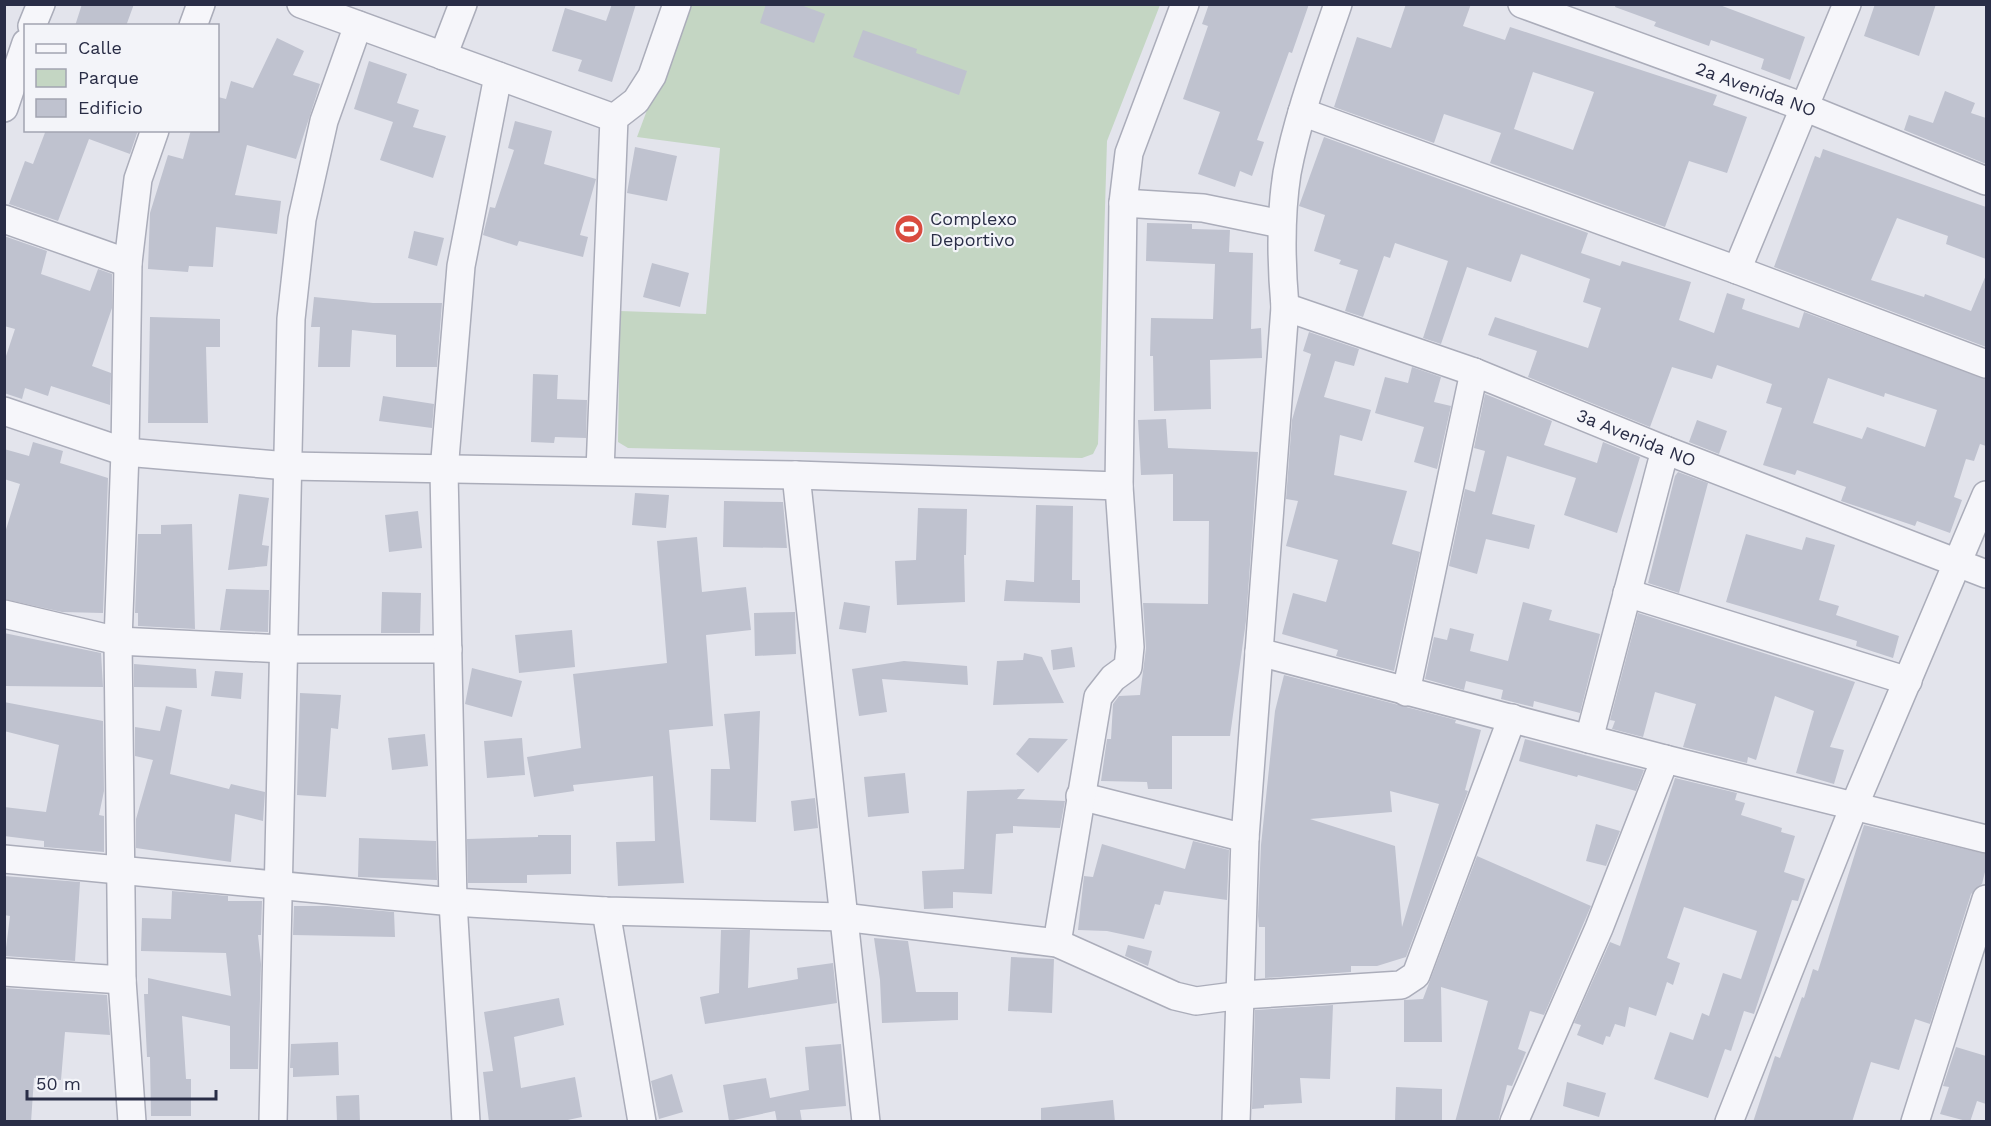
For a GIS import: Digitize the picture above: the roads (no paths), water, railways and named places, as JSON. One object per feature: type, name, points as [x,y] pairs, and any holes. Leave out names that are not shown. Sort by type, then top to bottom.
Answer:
[{"type":"street","points":[[34,24],[41,4]]},
{"type":"street","points":[[194,24],[201,4]]},
{"type":"street","points":[[300,4],[614,118]]},
{"type":"street","points":[[443,56],[463,4]]},
{"type":"street","points":[[614,118],[636,101],[652,76],[677,4]]},
{"type":"street","points":[[1057,943],[1098,697],[1113,678],[1128,667],[1130,647],[1119,486],[1123,203],[1130,153],[1185,4]]},
{"type":"street","points":[[1236,1122],[1242,995],[1245,838],[1285,307],[1281,224],[1287,173],[1302,112],[1338,4]]},
{"type":"street","name":"2a Avenida NO","points":[[1522,4],[1804,107],[1986,181]]},
{"type":"street","points":[[1737,270],[1847,4]]},
{"type":"street","points":[[273,1122],[291,319],[302,219],[324,120],[358,25]]},
{"type":"street","points":[[4,108],[19,51]]},
{"type":"street","points":[[466,1122],[453,902],[444,471],[461,266],[498,76]]},
{"type":"street","points":[[1302,112],[1737,270],[1986,364]]},
{"type":"street","points":[[600,471],[614,118]]},
{"type":"street","points":[[132,1122],[122,980],[118,641],[125,452],[128,263],[138,179],[154,132]]},
{"type":"street","points":[[1123,203],[1203,208],[1281,224]]},
{"type":"street","points":[[4,219],[128,263]]},
{"type":"street","name":"3a Avenida NO","points":[[1285,307],[1474,372],[1665,450],[1986,574]]},
{"type":"street","points":[[1406,692],[1474,372]]},
{"type":"street","points":[[4,411],[125,452],[288,466],[444,471],[796,475],[1119,486]]},
{"type":"street","points":[[1589,739],[1665,450]]},
{"type":"street","points":[[796,475],[866,1122]]},
{"type":"street","points":[[1729,1122],[1855,804],[1986,495]]},
{"type":"street","points":[[1627,594],[1908,681]]},
{"type":"street","points":[[4,614],[67,631],[118,641],[284,649],[448,648]]},
{"type":"street","points":[[1258,652],[1665,759],[1855,804],[1986,839]]},
{"type":"street","points":[[4,859],[453,902],[606,911],[843,917],[1057,943],[1175,996],[1196,1001],[1242,995],[1401,985],[1416,975],[1512,718]]},
{"type":"street","points":[[1514,1122],[1599,928],[1665,759]]},
{"type":"street","points":[[1080,796],[1245,838]]},
{"type":"street","points":[[1915,1122],[1986,900]]},
{"type":"street","points":[[606,911],[642,1122]]},
{"type":"street","points":[[4,972],[122,980]]},
{"type":"place","name":"Complexo Deportivo","points":[[909,229]]}]
